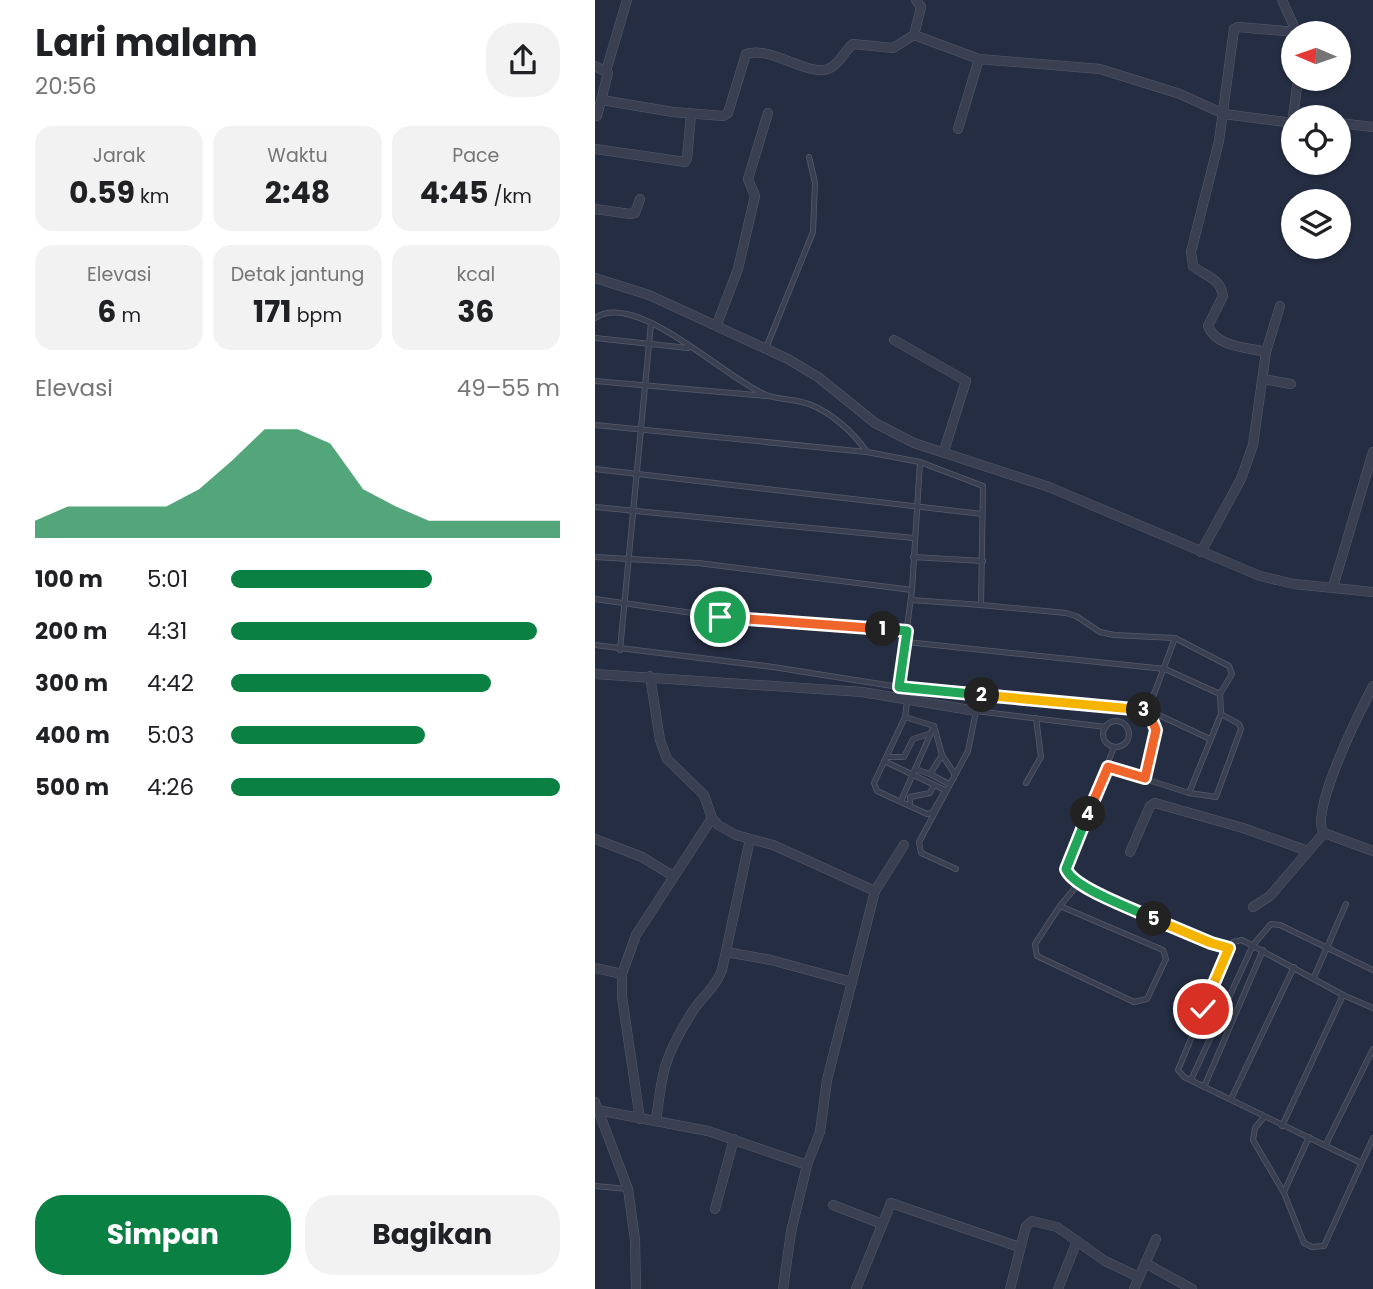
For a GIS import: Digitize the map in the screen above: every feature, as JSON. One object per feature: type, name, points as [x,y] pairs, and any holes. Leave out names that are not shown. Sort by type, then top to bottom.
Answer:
[{"type":"street","points":[[595,126],[606,71],[627,0]]},
{"type":"street","points":[[1282,0],[1292,21]]},
{"type":"street","points":[[914,36],[921,2]]},
{"type":"street","points":[[1266,352],[1220,341],[1211,334],[1208,326],[1223,296],[1221,286],[1219,281],[1200,271],[1191,260],[1191,252],[1224,114],[1234,29],[1281,32]]},
{"type":"street","points":[[602,100],[691,114],[723,116],[728,113],[745,54],[751,52],[783,57],[821,71],[833,66],[850,46],[893,48],[914,36],[979,58],[1100,69],[1180,94],[1224,114],[1281,119]]},
{"type":"street","points":[[958,129],[979,58]]},
{"type":"street","points":[[595,66],[606,71]]},
{"type":"street","points":[[717,324],[737,269],[755,196],[748,179],[768,113]]},
{"type":"street","points":[[595,149],[685,162],[691,114]]},
{"type":"street","points":[[1351,124],[1373,127]]},
{"type":"street","points":[[595,209],[635,213],[640,199]]},
{"type":"street","points":[[595,278],[649,295],[766,348],[818,377],[875,423],[913,443],[1049,487],[1275,581],[1373,592]]},
{"type":"street","points":[[1201,552],[1241,480],[1253,445],[1266,352],[1280,306]]},
{"type":"street","points":[[894,340],[965,381],[944,451]]},
{"type":"street","points":[[1263,379],[1291,384]]},
{"type":"street","points":[[1333,587],[1373,452]]},
{"type":"street","points":[[595,674],[862,692],[976,711]]},
{"type":"street","points":[[650,676],[657,726],[667,759],[704,796],[712,818],[726,830],[773,845],[875,891]]},
{"type":"street","points":[[1373,686],[1349,732],[1328,788],[1320,823],[1324,833],[1373,850]]},
{"type":"street","points":[[1130,852],[1150,806],[1155,803],[1243,828],[1308,851]]},
{"type":"street","points":[[641,1119],[622,997],[622,974],[635,935],[712,818]]},
{"type":"street","points":[[1254,907],[1270,896],[1324,833]]},
{"type":"street","points":[[595,839],[642,857],[673,876]]},
{"type":"street","points":[[656,1121],[663,1065],[669,1051],[692,1011],[716,985],[726,952],[750,839]]},
{"type":"street","points":[[783,1289],[791,1232],[807,1165],[820,1132],[828,1080],[875,891],[904,845]]},
{"type":"street","points":[[726,952],[771,960],[852,982]]},
{"type":"street","points":[[595,968],[622,974]]},
{"type":"street","points":[[596,1106],[641,1119],[708,1131],[807,1165]]},
{"type":"street","points":[[596,1106],[628,1189],[635,1240],[636,1289]]},
{"type":"street","points":[[715,1209],[734,1139]]},
{"type":"street","points":[[856,1289],[888,1205],[895,1203],[1019,1247]]},
{"type":"street","points":[[833,1205],[882,1224]]},
{"type":"street","points":[[1010,1289],[1019,1247],[1026,1226],[1032,1221],[1057,1227],[1105,1261],[1139,1277]]},
{"type":"street","points":[[1134,1289],[1156,1240]]},
{"type":"street","points":[[1058,1289],[1077,1241]]},
{"type":"street","points":[[1145,1263],[1192,1289]]},
{"type":"lane","points":[[766,348],[813,232],[815,183],[809,157]]},
{"type":"lane","points":[[595,318],[603,313],[617,313],[651,323],[767,396]]},
{"type":"lane","points":[[620,650],[626,561],[638,474],[651,323]]},
{"type":"lane","points":[[595,338],[692,348]]},
{"type":"lane","points":[[595,382],[647,384],[767,396],[810,405],[853,434],[867,452]]},
{"type":"lane","points":[[595,425],[867,452],[920,462],[983,486],[981,605]]},
{"type":"lane","points":[[899,687],[912,590],[920,462]]},
{"type":"lane","points":[[595,469],[982,514]]},
{"type":"lane","points":[[595,506],[914,538]]},
{"type":"lane","points":[[595,557],[698,564],[912,590]]},
{"type":"lane","points":[[913,557],[983,561]]},
{"type":"lane","points":[[595,599],[623,606],[720,617],[907,631]]},
{"type":"lane","points":[[911,600],[1066,613],[1076,616],[1089,627],[1114,635],[1175,638],[1229,666],[1232,674],[1220,694],[1221,714],[1189,793]]},
{"type":"lane","points":[[1145,778],[1156,730],[1148,710],[1175,638]]},
{"type":"lane","points":[[906,642],[1165,668],[1220,694]]},
{"type":"lane","points":[[595,645],[773,667],[899,687],[1148,710],[1210,739]]},
{"type":"lane","points":[[907,700],[905,716],[874,783],[877,791],[929,814],[954,776],[942,755],[934,726]]},
{"type":"lane","points":[[956,869],[921,853],[919,842],[968,751],[976,711],[1106,727],[1116,721],[1123,723],[1128,729],[1128,740],[1122,746],[1114,747],[1105,739],[1106,727]]},
{"type":"lane","points":[[1108,767],[1213,798],[1219,795],[1241,729],[1239,724],[1221,714]]},
{"type":"lane","points":[[905,716],[934,726]]},
{"type":"lane","points":[[1026,783],[1041,757],[1036,718]]},
{"type":"lane","points":[[901,801],[934,726]]},
{"type":"lane","points":[[885,759],[904,757],[913,739],[930,734]]},
{"type":"lane","points":[[1114,747],[1066,869],[1070,877],[1181,931],[1229,948]]},
{"type":"lane","points":[[930,774],[942,755]]},
{"type":"lane","points":[[885,759],[911,775],[945,790]]},
{"type":"lane","points":[[915,769],[949,784]]},
{"type":"lane","points":[[911,806],[910,797],[930,793],[934,785]]},
{"type":"lane","points":[[1060,906],[1163,950],[1166,959],[1147,999],[1134,1002],[1037,956],[1035,944],[1060,906],[1079,883]]},
{"type":"lane","points":[[1314,977],[1346,904]]},
{"type":"lane","points":[[1191,1080],[1253,945],[1264,929],[1275,923],[1373,970]]},
{"type":"lane","points":[[1361,1163],[1327,1144],[1282,1126],[1204,1087],[1178,1070],[1229,948],[1237,940],[1253,945],[1343,995],[1373,1007]]},
{"type":"lane","points":[[1204,1087],[1263,950]]},
{"type":"lane","points":[[1231,1099],[1294,967]]},
{"type":"lane","points":[[1282,1126],[1343,995]]},
{"type":"lane","points":[[1327,1144],[1373,1049]]},
{"type":"lane","points":[[1264,1117],[1253,1132],[1253,1140],[1284,1193],[1304,1243],[1312,1247],[1324,1246],[1373,1139]]},
{"type":"lane","points":[[1284,1193],[1309,1137]]},
{"type":"lane","points":[[595,1186],[628,1189]]},
{"type":"route","points":[[720,617],[907,631],[899,687],[1148,710],[1156,730],[1145,778],[1108,767],[1066,869],[1070,877],[1085,887],[1181,931],[1229,948],[1203,1009]]}]
